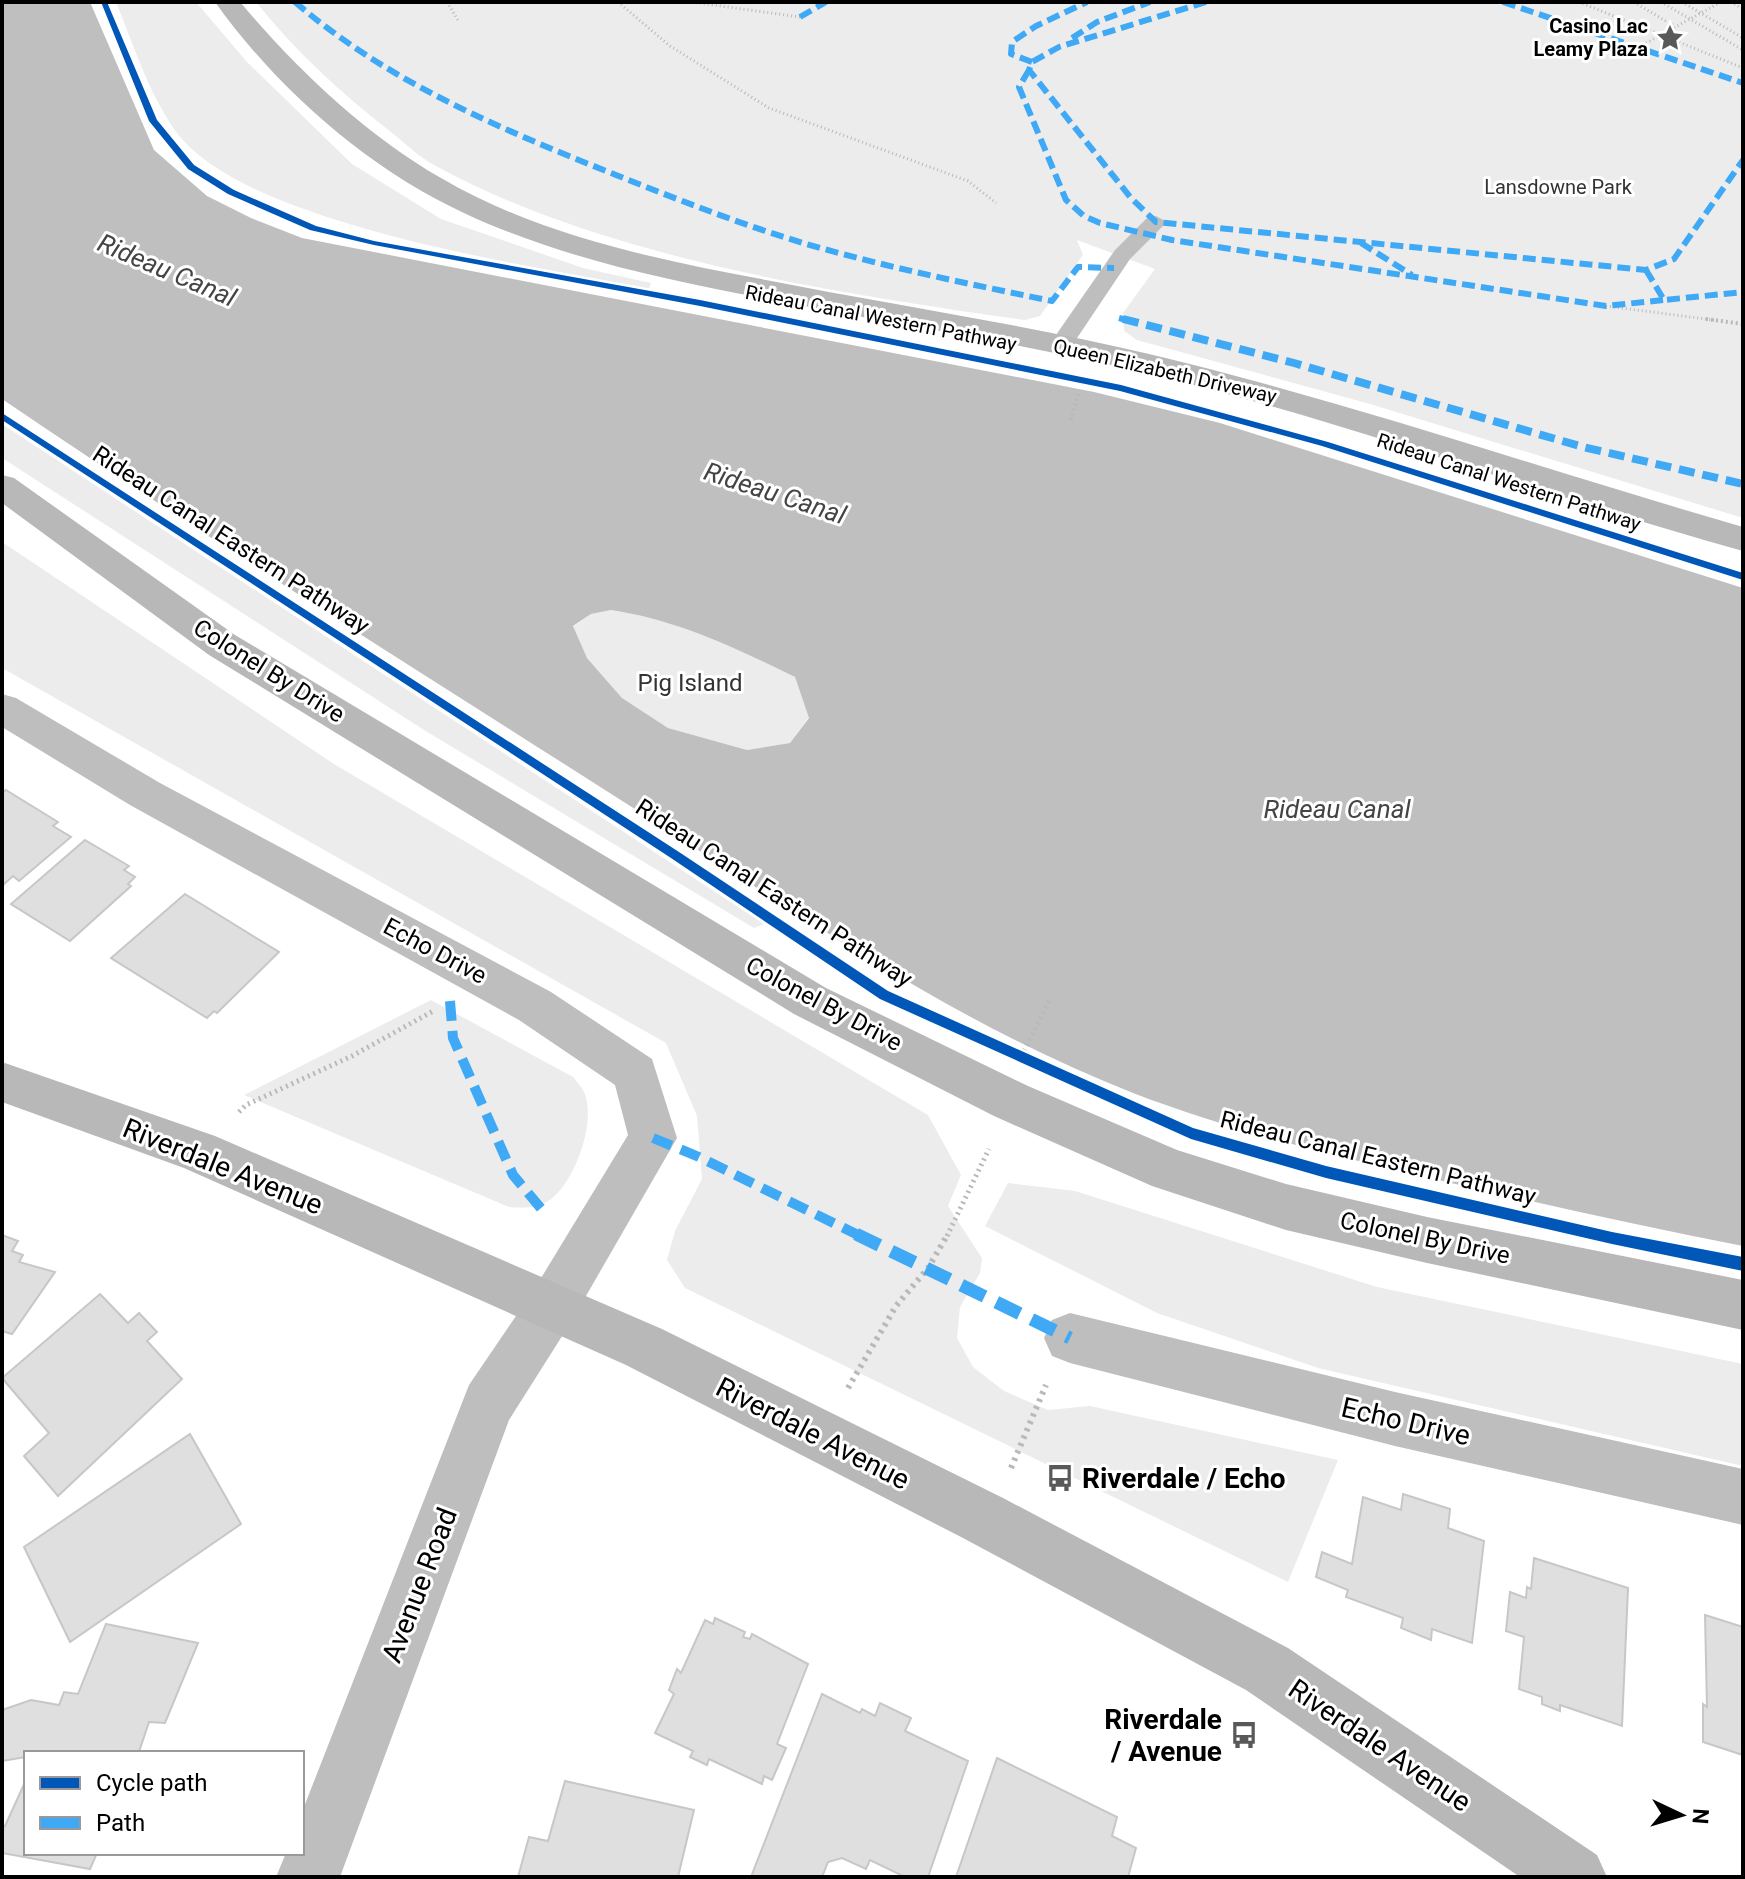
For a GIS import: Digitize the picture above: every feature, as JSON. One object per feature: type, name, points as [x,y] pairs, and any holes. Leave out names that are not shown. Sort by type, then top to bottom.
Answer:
[{"type":"main road","name":"Queen Elizabeth Driveway","points":[[227,2],[285,68],[348,126],[409,172],[469,203],[559,239],[660,267],[1061,345],[1262,393],[1743,539]]},
{"type":"main road","name":"Colonel By Drive","points":[[2,486],[222,645],[810,1001],[1011,1101],[1169,1170],[1286,1207],[1427,1240],[1743,1305]]},
{"type":"main road","name":"Riverdale Avenue","points":[[2,1082],[198,1151],[553,1305],[983,1518],[1267,1669],[1575,1877]]},
{"type":"street","name":"Echo Drive","points":[[2,708],[145,794],[535,1006],[635,1073],[653,1138],[553,1305]]},
{"type":"street","name":"Avenue Road","points":[[308,1877],[488,1404],[553,1305]]},
{"type":"street","name":"Echo Drive","points":[[1070,1338],[1395,1419],[1743,1497]]},
{"type":"lane","points":[[1061,345],[1114,268],[1120,253],[1145,235],[1156,222]]},
{"type":"path","points":[[447,2],[459,22]]},
{"type":"path","points":[[618,2],[670,46],[769,108],[968,181],[996,203]]},
{"type":"path","points":[[692,2],[800,17]]},
{"type":"path","points":[[1579,2],[1743,68]]},
{"type":"path","points":[[1634,2],[1675,26]]},
{"type":"path","points":[[1661,2],[1743,50]]},
{"type":"path","points":[[1682,2],[1743,38]]},
{"type":"path","points":[[1639,47],[1721,2]]},
{"type":"path","points":[[1731,2],[1743,9]]},
{"type":"path","points":[[1606,306],[1743,324]]},
{"type":"path","points":[[1071,420],[1082,378]]},
{"type":"path","points":[[198,1151],[246,1105],[352,1056],[413,1023],[450,1001],[476,974]]},
{"type":"path","points":[[1007,1051],[1026,1060],[1051,998]]},
{"type":"path","points":[[879,1337],[896,1306],[928,1268],[984,1159]]},
{"type":"path","points":[[983,1518],[1010,1468],[1038,1401],[1070,1338]]},
{"type":"green space","points":[[116,2],[196,2],[247,62],[352,164],[441,219],[583,268],[651,283],[649,289],[466,254],[394,236],[323,216],[260,191],[209,162],[174,129],[149,83]]},
{"type":"green space","name":"Lansdowne Park","points":[[256,2],[1743,2],[1743,518],[1370,404],[1137,340],[1124,331],[1123,313],[1155,269],[1077,240],[1083,255],[1040,316],[1025,320],[799,284],[645,248],[571,225],[500,197],[423,158],[319,71]]},
{"type":"green space","points":[[2,424],[764,924],[754,928],[424,730],[2,458]]},
{"type":"green space","points":[[2,542],[334,764],[928,1115],[961,1175],[948,1206],[982,1258],[980,1273],[960,1307],[957,1338],[973,1367],[1004,1391],[1048,1410],[1090,1406],[1338,1460],[1288,1582],[685,1288],[667,1260],[675,1231],[702,1179],[697,1116],[666,1043],[2,668]]},
{"type":"green space","name":"Pig Island","points":[[611,610],[683,628],[795,677],[809,717],[790,743],[747,750],[668,728],[622,698],[587,658],[573,627],[591,614]]},
{"type":"green space","points":[[431,1000],[573,1077],[583,1090],[588,1118],[581,1150],[560,1190],[541,1205],[509,1207],[244,1095]]},
{"type":"green space","points":[[1008,1183],[1075,1191],[1377,1287],[1743,1364],[1743,1466],[1318,1368],[1157,1313],[985,1226]]},
{"type":"water","name":"Rideau Canal","points":[[2,2],[90,2],[154,150],[207,196],[302,238],[1094,392],[1220,423],[1743,588],[1743,1246],[1464,1186],[1255,1134],[1133,1093],[1003,1034],[818,927],[239,556],[2,399]],"holes":[[[611,610],[706,636],[795,677],[809,718],[790,743],[747,750],[668,728],[622,698],[587,658],[573,626],[591,614]]]},
{"type":"building","points":[[6,790],[58,822],[53,826],[71,837],[19,881],[13,876],[3,885],[2,793]]},
{"type":"building","points":[[85,840],[129,866],[124,870],[135,877],[128,884],[131,886],[70,941],[11,904]]},
{"type":"building","points":[[185,894],[279,952],[217,1013],[214,1011],[207,1018],[111,958]]},
{"type":"building","points":[[2,1235],[18,1241],[12,1251],[23,1255],[19,1262],[55,1272],[12,1334],[2,1331]]},
{"type":"building","points":[[100,1294],[128,1323],[139,1313],[157,1332],[147,1341],[182,1379],[58,1496],[24,1456],[49,1433],[2,1378]]},
{"type":"building","points":[[190,1434],[241,1524],[70,1642],[24,1547]]},
{"type":"building","points":[[1403,1494],[1450,1509],[1448,1528],[1484,1541],[1472,1643],[1432,1629],[1431,1640],[1401,1628],[1403,1618],[1346,1597],[1348,1590],[1316,1577],[1322,1552],[1352,1564],[1363,1497],[1401,1510]]},
{"type":"building","points":[[1534,1558],[1628,1588],[1622,1726],[1560,1705],[1560,1711],[1542,1704],[1542,1697],[1519,1689],[1524,1637],[1506,1631],[1510,1592],[1526,1598],[1527,1587],[1531,1589]]},
{"type":"building","points":[[1705,1615],[1743,1627],[1743,1755],[1703,1742],[1703,1704],[1707,1707]]},
{"type":"building","points":[[715,1618],[745,1632],[743,1637],[750,1639],[752,1634],[808,1664],[777,1744],[786,1748],[772,1780],[764,1776],[762,1784],[709,1759],[707,1765],[690,1757],[693,1751],[655,1733],[674,1694],[669,1690],[677,1669],[681,1673],[705,1620],[713,1624]]},
{"type":"building","points":[[106,1624],[198,1643],[165,1723],[149,1722],[139,1751],[24,1751],[24,1757],[2,1761],[2,1710],[31,1700],[59,1705],[64,1692],[78,1694]]},
{"type":"building","points":[[822,1694],[860,1713],[862,1709],[875,1716],[880,1703],[911,1718],[905,1731],[968,1761],[928,1877],[905,1877],[870,1860],[866,1869],[842,1858],[828,1862],[822,1877],[751,1877]]},
{"type":"building","points":[[997,1758],[1117,1817],[1112,1836],[1136,1848],[1128,1877],[956,1877]]},
{"type":"building","points":[[565,1781],[694,1810],[678,1877],[518,1877],[529,1837],[548,1841]]},
{"type":"building","points":[[24,1784],[24,1855],[96,1855],[90,1869],[2,1853],[2,1827]]},
{"type":"marked path","points":[[295,2],[355,50],[455,107],[630,181],[769,232],[893,266],[1052,301],[1078,267],[1114,268]]},
{"type":"marked path","points":[[800,17],[826,2]]},
{"type":"marked path","points":[[1032,62],[1011,54],[1012,42],[1036,26],[1087,2]]},
{"type":"marked path","points":[[1072,38],[1097,22],[1150,2]]},
{"type":"marked path","points":[[1206,2],[1059,47],[1032,62],[1029,70],[1131,198],[1156,222],[1646,270],[1674,259],[1743,160]]},
{"type":"marked path","points":[[1503,2],[1743,83]]},
{"type":"marked path","points":[[1029,70],[1019,87],[1066,200],[1084,216],[1100,223],[1135,234],[1606,306],[1664,300]]},
{"type":"marked path","points":[[1361,243],[1412,275]]},
{"type":"marked path","points":[[1646,270],[1664,300],[1743,292]]},
{"type":"marked path","points":[[1119,318],[1294,363],[1583,447],[1743,484]]},
{"type":"marked path","points":[[450,1001],[453,1038],[513,1175],[544,1212]]},
{"type":"marked path","points":[[653,1138],[699,1157],[1070,1338]]},
{"type":"cycle path","name":"Rideau Canal Western Pathway","points":[[104,2],[153,121],[191,167],[231,192],[313,228],[374,243],[700,303],[1121,388],[1325,444],[1743,577]]},
{"type":"cycle path","name":"Rideau Canal Eastern Pathway","points":[[2,416],[884,995],[1191,1133],[1326,1172],[1612,1238],[1743,1264]]},
{"type":"place","name":"Casino Lac Leamy Plaza","points":[[1670,38]]},
{"type":"place","name":"Riverdale / Echo","points":[[1060,1478]]},
{"type":"place","name":"Riverdale / Avenue","points":[[1244,1735]]}]
